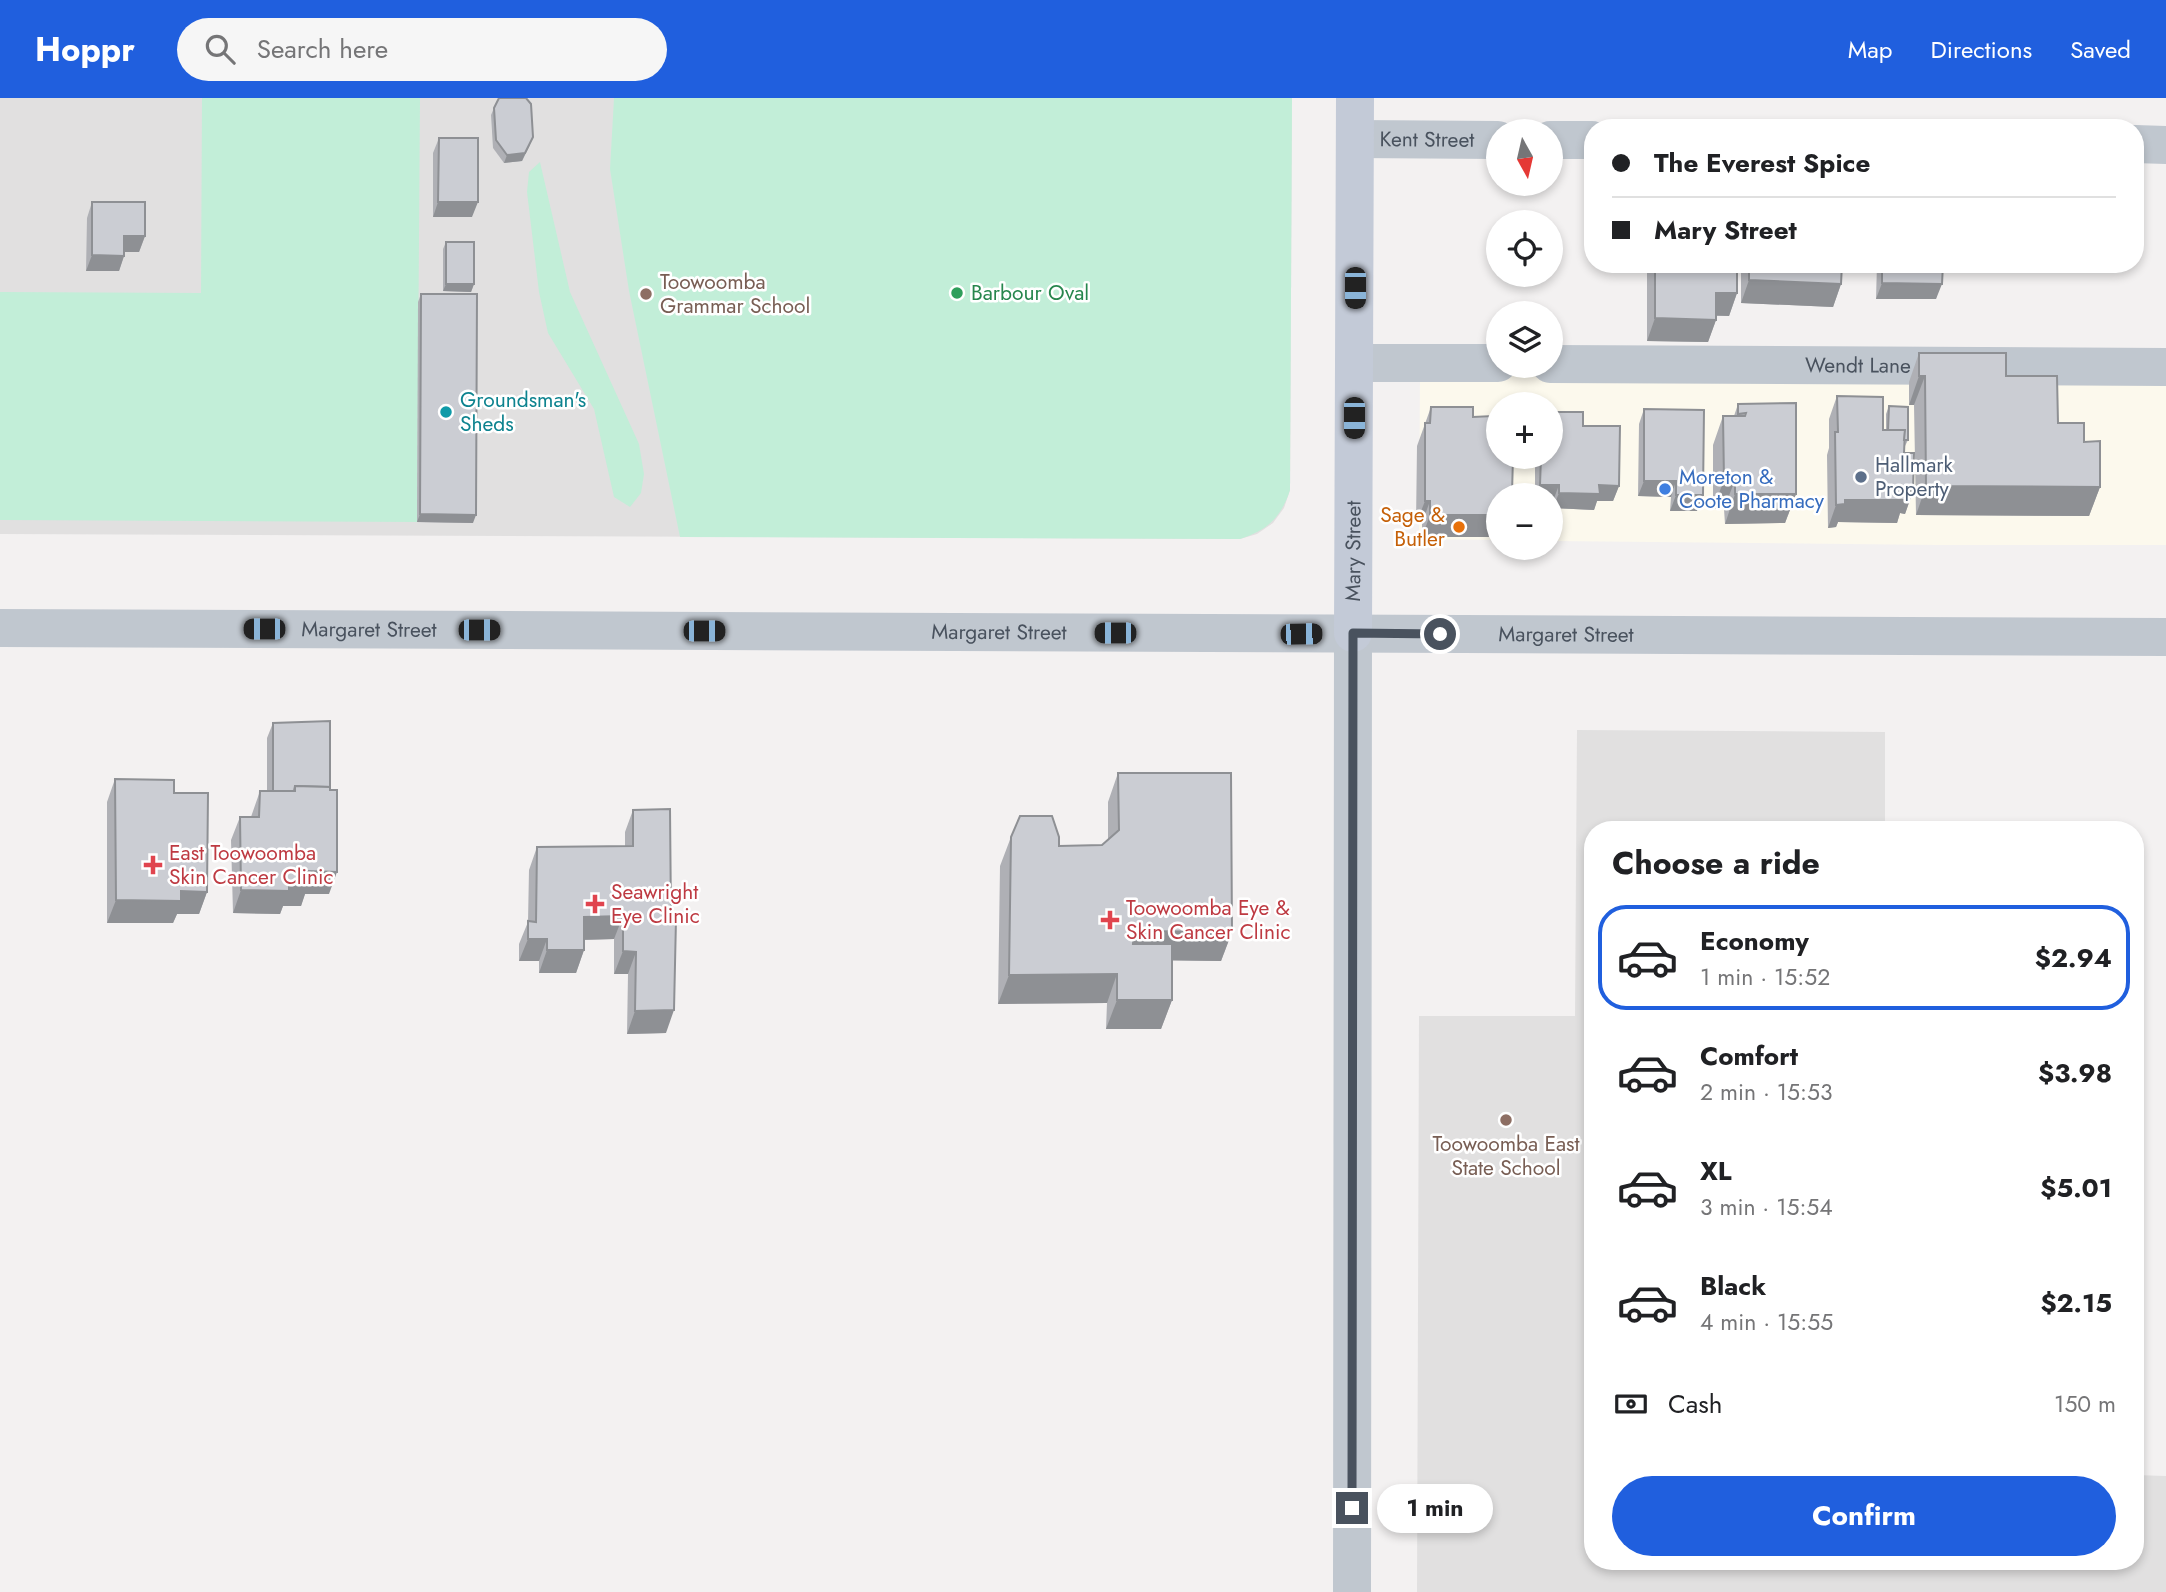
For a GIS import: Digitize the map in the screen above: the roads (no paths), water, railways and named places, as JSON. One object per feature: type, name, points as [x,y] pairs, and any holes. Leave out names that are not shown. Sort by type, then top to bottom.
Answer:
[{"type":"main road","name":"Mary Street","points":[[1353,633],[1355,98]]},
{"type":"street","name":"Kent Street","points":[[1355,139],[1486,140]]},
{"type":"street","points":[[1563,140],[1584,140]]},
{"type":"street","points":[[2144,144],[2166,145]]},
{"type":"street","points":[[1355,363],[1486,363]]},
{"type":"street","name":"Wendt Lane","points":[[1563,364],[2166,367]]},
{"type":"street","name":"Margaret Street","points":[[0,628],[2166,637]]},
{"type":"street","name":"Mary Street","points":[[1352,1592],[1353,633]]},
{"type":"place","name":"Barbour Oval","points":[[957,293]]},
{"type":"place","name":"Toowoomba Grammar School","points":[[646,294]]},
{"type":"place","name":"Groundsman's Sheds","points":[[446,412]]},
{"type":"place","name":"Hallmark Property","points":[[1861,477]]},
{"type":"place","name":"Moreton & Coote Pharmacy","points":[[1665,489]]},
{"type":"place","name":"Sage & Butler","points":[[1459,527]]},
{"type":"place","name":"East Toowoomba Skin Cancer Clinic","points":[[153,865]]},
{"type":"place","name":"Seawright Eye Clinic","points":[[595,904]]},
{"type":"place","name":"Toowoomba Eye & Skin Cancer Clinic","points":[[1110,920]]},
{"type":"place","name":"Toowoomba East State School","points":[[1506,1120]]}]
